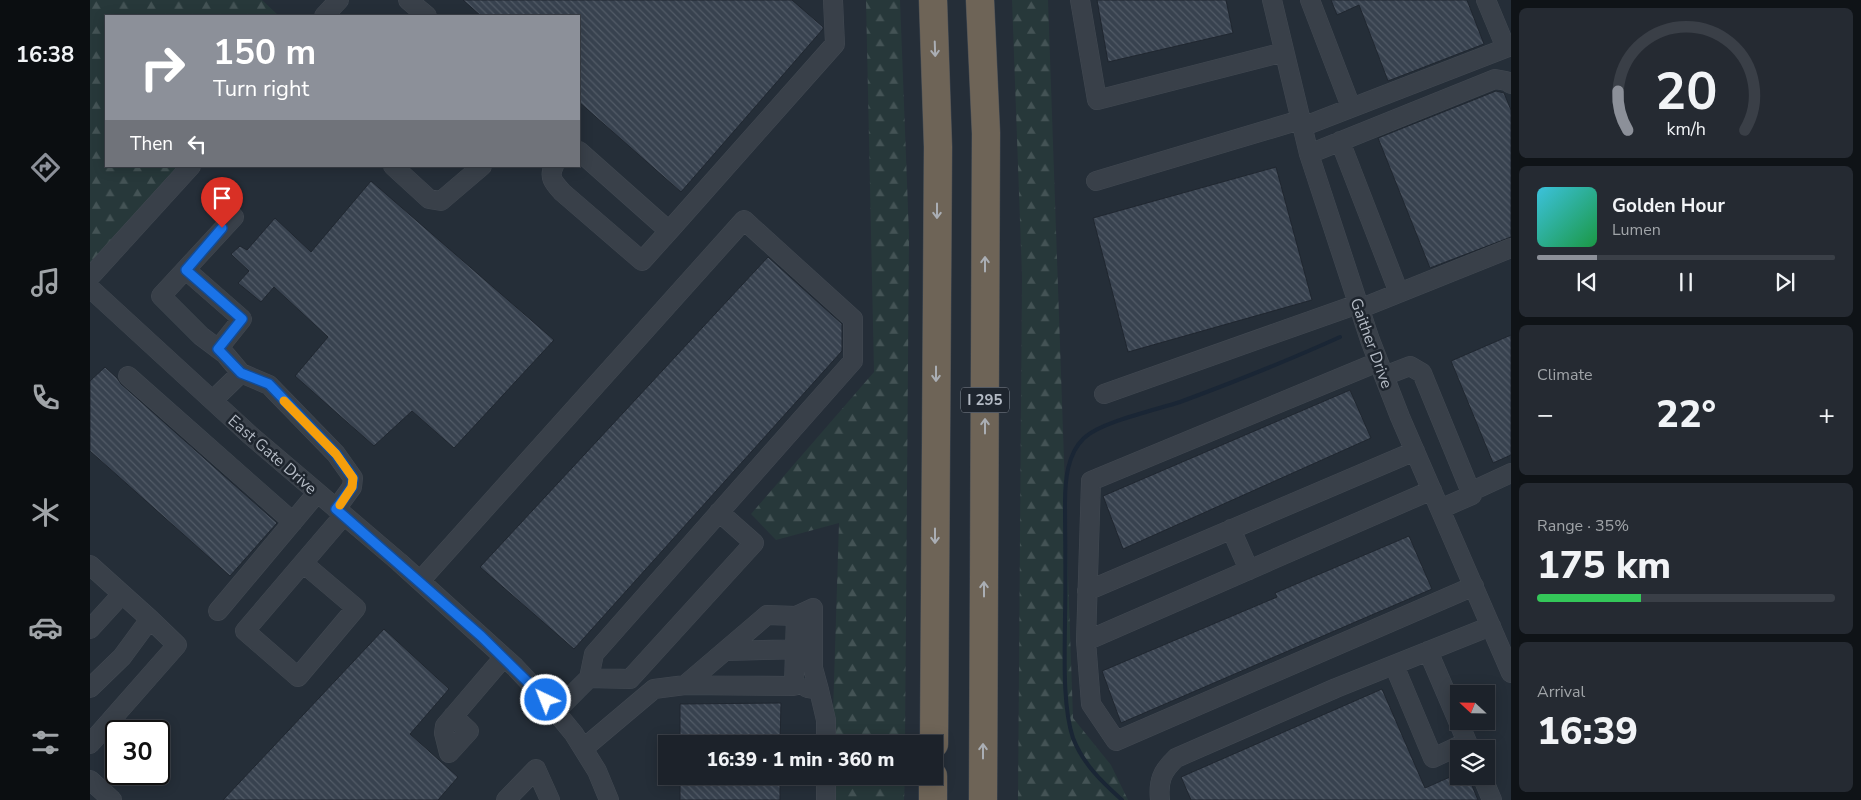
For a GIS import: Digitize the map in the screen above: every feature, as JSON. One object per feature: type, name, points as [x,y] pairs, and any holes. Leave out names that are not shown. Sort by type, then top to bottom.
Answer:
[{"type":"highway","points":[[932,0],[938,147],[934,735]]},
{"type":"highway","name":"I 295","points":[[980,0],[986,133],[983,800]]},
{"type":"highway","points":[[933,785],[933,800]]},
{"type":"street","points":[[325,15],[339,0]]},
{"type":"street","points":[[408,0],[426,15]]},
{"type":"street","points":[[554,167],[551,172],[552,181],[562,192],[642,261],[835,44],[833,0]]},
{"type":"street","points":[[1080,0],[1097,100],[1284,52]]},
{"type":"street","name":"Gaither Drive","points":[[1272,0],[1309,154],[1358,306],[1381,369],[1415,451],[1509,663]]},
{"type":"street","points":[[1310,0],[1352,107]]},
{"type":"street","points":[[1096,181],[1352,107],[1506,48],[1486,0]]},
{"type":"street","points":[[1309,154],[1495,79],[1511,84]]},
{"type":"street","points":[[1340,141],[1399,293]]},
{"type":"street","points":[[580,152],[669,231]]},
{"type":"street","points":[[90,277],[190,167]]},
{"type":"street","points":[[394,167],[429,199],[442,201],[481,167]]},
{"type":"street","points":[[234,217],[161,296],[241,373],[269,384],[336,454],[353,478],[352,487],[340,512],[303,563],[245,631],[298,677],[356,608],[303,563]]},
{"type":"street","points":[[420,581],[744,220],[853,320],[853,361],[594,654],[589,678],[556,711]]},
{"type":"street","points":[[1104,394],[1399,293],[1511,248]]},
{"type":"street","points":[[186,270],[242,319],[218,349]]},
{"type":"street","name":"East Gate Drive","points":[[90,288],[250,435],[420,581],[504,658],[556,711],[584,748],[597,771],[609,800]]},
{"type":"street","points":[[1440,508],[1472,495],[1422,373],[1410,366],[1381,369],[1091,480],[1086,641],[1091,704],[1116,741],[1474,586]]},
{"type":"street","points":[[213,400],[241,373]]},
{"type":"street","points":[[128,376],[293,522]]},
{"type":"street","points":[[1087,591],[1415,451]]},
{"type":"street","points":[[1470,492],[1511,473]]},
{"type":"street","points":[[1086,641],[1432,490]]},
{"type":"street","points":[[218,611],[317,493]]},
{"type":"street","points":[[589,678],[630,679],[754,543],[719,512]]},
{"type":"street","points":[[1231,529],[1250,570]]},
{"type":"street","points":[[90,744],[177,645],[91,568]]},
{"type":"street","points":[[90,629],[122,594]]},
{"type":"street","points":[[685,685],[767,615],[796,616],[804,649],[813,668],[819,690],[826,720],[826,735]]},
{"type":"street","points":[[90,688],[122,657],[150,619]]},
{"type":"street","points":[[1160,800],[1159,786],[1162,774],[1166,767],[1176,758],[1394,665],[1491,626]]},
{"type":"street","points":[[725,651],[804,649]]},
{"type":"street","points":[[794,686],[804,649]]},
{"type":"street","points":[[1428,651],[1466,740]]},
{"type":"street","points":[[454,716],[504,658]]},
{"type":"street","points":[[1394,665],[1433,758],[1450,752]]},
{"type":"street","points":[[584,748],[654,689],[685,685],[794,686],[819,690]]},
{"type":"street","points":[[506,800],[536,769],[550,800]]},
{"type":"street","points":[[90,780],[112,800]]},
{"type":"street","points":[[826,785],[826,800]]},
{"type":"street","points":[[1486,785],[1492,800]]},
{"type":"green space","points":[[90,0],[262,0],[278,15],[105,15],[105,167],[193,167],[90,282]]},
{"type":"green space","points":[[866,0],[900,0],[909,235],[905,735],[832,735],[839,523],[776,540],[751,514],[874,372]]},
{"type":"green space","points":[[1012,0],[1048,0],[1073,718],[1111,765],[1128,800],[1018,800],[1022,276]]},
{"type":"green space","points":[[831,785],[905,785],[904,800],[830,800]]},
{"type":"building","points":[[463,0],[792,0],[823,29],[681,192],[580,103],[580,15],[480,15]]},
{"type":"building","points":[[1097,0],[1226,0],[1233,33],[1108,62]]},
{"type":"building","points":[[1331,0],[1467,0],[1484,44],[1388,81],[1359,5],[1337,15]]},
{"type":"building","points":[[1496,91],[1504,93],[1511,110],[1511,237],[1430,268],[1378,138]]},
{"type":"building","points":[[1276,167],[1312,300],[1128,352],[1093,218]]},
{"type":"building","points":[[371,181],[554,340],[454,448],[412,411],[374,446],[295,376],[328,337],[274,287],[261,302],[238,283],[249,271],[231,254],[240,246],[247,250],[275,218],[311,252]]},
{"type":"building","points":[[768,257],[842,324],[842,351],[574,649],[480,567]]},
{"type":"building","points":[[1511,335],[1511,455],[1493,463],[1451,361]]},
{"type":"building","points":[[105,367],[121,384],[277,523],[230,576],[90,451],[90,381]]},
{"type":"building","points":[[1350,390],[1371,438],[1123,549],[1103,496]]},
{"type":"building","points":[[1409,536],[1432,589],[1121,723],[1102,671],[1277,597],[1275,593]]},
{"type":"building","points":[[384,629],[449,689],[410,734],[458,777],[438,800],[223,800]]},
{"type":"building","points":[[1382,689],[1425,788],[1450,777],[1450,785],[1472,785],[1478,800],[1191,800],[1181,777]]},
{"type":"building","points":[[781,703],[780,735],[680,735],[680,704]]},
{"type":"building","points":[[680,785],[780,785],[780,800],[680,800]]},
{"type":"waterway","points":[[1122,800],[1100,779],[1082,756],[1069,725],[1065,662],[1065,495],[1068,468],[1074,452],[1084,438],[1103,427],[1180,402],[1280,363],[1340,337]]},
{"type":"slow traffic","points":[[284,401],[336,454],[353,478],[352,487],[340,505]]},
{"type":"route","points":[[222,228],[186,270],[242,319],[218,349],[225,354],[241,373],[269,384],[336,454],[353,478],[352,487],[336,509],[481,636],[546,700]]}]
